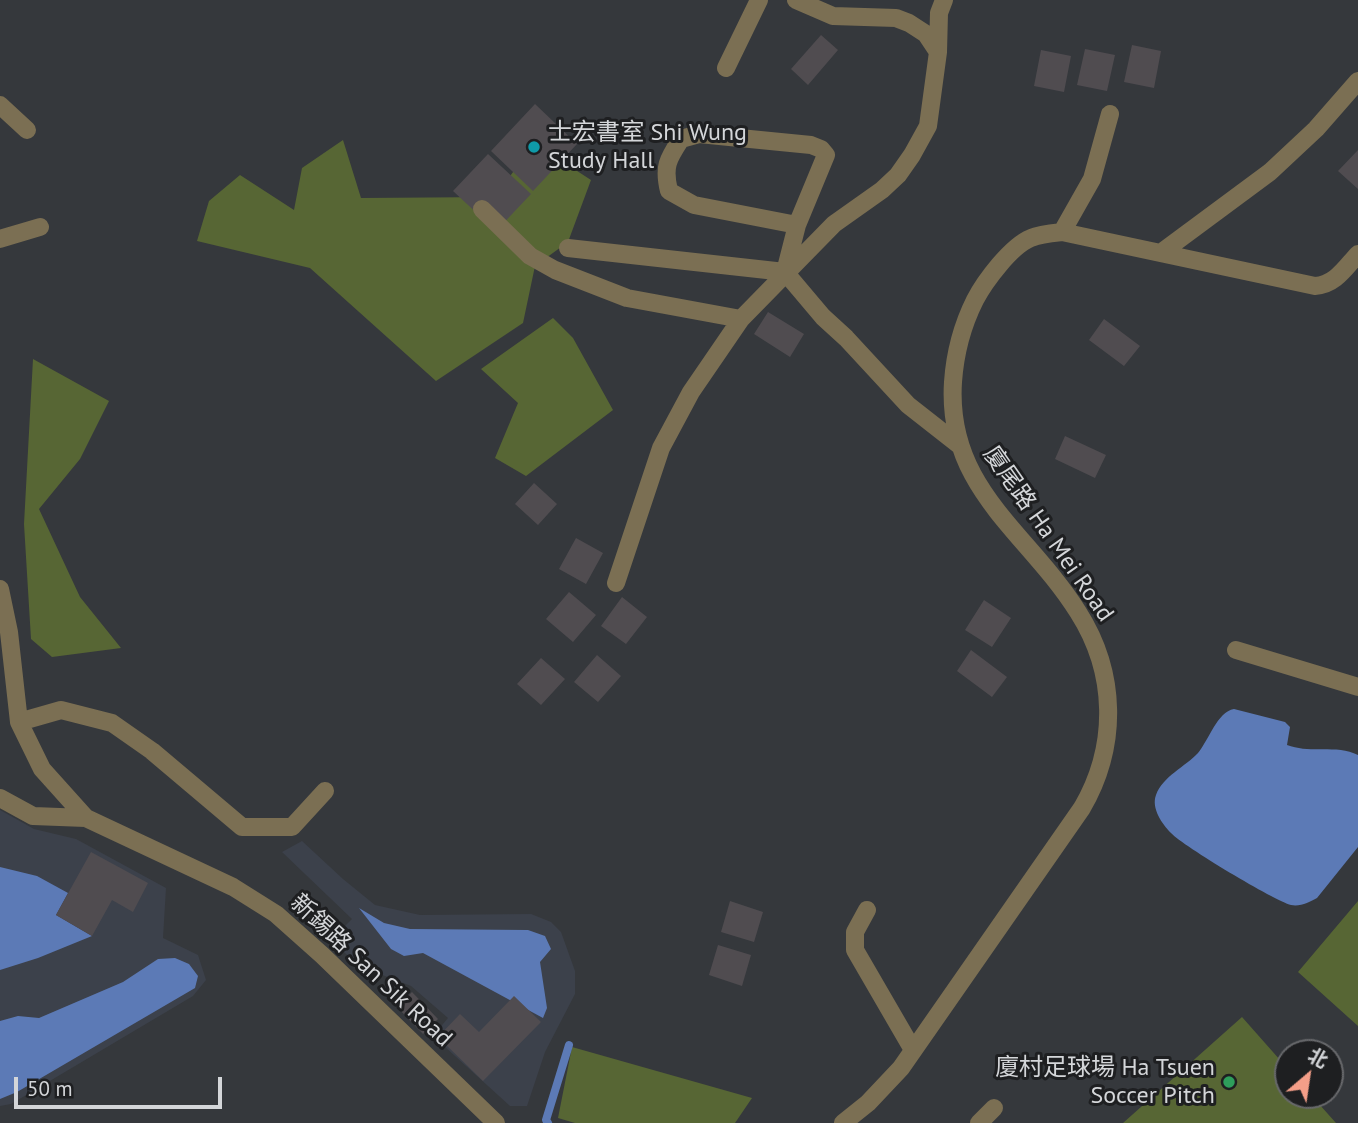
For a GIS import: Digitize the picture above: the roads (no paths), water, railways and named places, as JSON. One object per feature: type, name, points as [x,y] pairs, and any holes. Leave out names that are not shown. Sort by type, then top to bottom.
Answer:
[{"type":"street","points":[[726,68],[759,0]]},
{"type":"street","points":[[796,0],[833,16],[896,18],[926,34],[938,52]]},
{"type":"street","points":[[616,583],[661,448],[691,392],[741,319],[834,224],[890,183],[912,155],[928,126],[938,52],[939,13],[944,0]]},
{"type":"street","points":[[1162,252],[1270,172],[1316,129],[1358,81]]},
{"type":"street","points":[[0,105],[27,130]]},
{"type":"street","points":[[1110,114],[1092,179],[1062,232],[1315,286],[1326,286],[1336,279],[1358,254]]},
{"type":"street","points":[[785,272],[797,225],[826,155],[821,149],[811,145],[699,134],[681,139],[664,173],[669,191],[694,205],[797,225]]},
{"type":"street","points":[[482,209],[530,256],[555,270],[627,298],[741,319]]},
{"type":"street","points":[[0,239],[40,227]]},
{"type":"street","name":"廈尾路 Ha Mei Road","points":[[844,1123],[885,1086],[913,1051],[1082,808],[1098,775],[1108,737],[1109,698],[1100,657],[1091,636],[1064,592],[977,483],[959,445],[953,420],[953,374],[968,313],[989,278],[1015,250],[1030,238],[1062,232]]},
{"type":"street","points":[[568,248],[785,272],[822,317],[846,338],[908,405],[959,445]]},
{"type":"street","points":[[0,589],[9,632],[19,722],[43,769],[86,818]]},
{"type":"street","points":[[1236,650],[1358,687]]},
{"type":"street","points":[[19,722],[61,710],[113,723],[152,751],[243,827],[292,827],[325,791]]},
{"type":"street","points":[[0,798],[33,817],[86,818]]},
{"type":"street","name":"新錫路 San Sik Road","points":[[86,818],[233,887],[276,914],[496,1123]]},
{"type":"street","points":[[867,910],[855,932],[855,950],[913,1051]]},
{"type":"street","points":[[979,1123],[994,1108]]},
{"type":"water","points":[[1234,709],[1285,722],[1290,727],[1287,745],[1305,749],[1341,750],[1358,755],[1358,847],[1317,898],[1305,904],[1291,905],[1282,901],[1210,860],[1171,833],[1156,810],[1155,800],[1159,788],[1198,753],[1218,721]]},
{"type":"water","points":[[0,867],[37,876],[68,893],[56,915],[92,936],[0,970]]},
{"type":"water","points":[[359,908],[384,923],[410,929],[528,930],[545,936],[551,949],[540,962],[547,1008],[543,1018],[423,953],[404,956],[391,949]]},
{"type":"water","points":[[175,958],[189,964],[198,976],[195,988],[17,1092],[0,1099],[0,1021],[18,1016],[39,1018],[123,982],[158,959]]},
{"type":"waterway","points":[[548,1123],[546,1120],[569,1045]]},
{"type":"place","name":"士宏書室 Shi Wung Study Hall","points":[[534,147]]},
{"type":"place","name":"廈村足球場 Ha Tsuen Soccer Pitch","points":[[1229,1082]]}]
